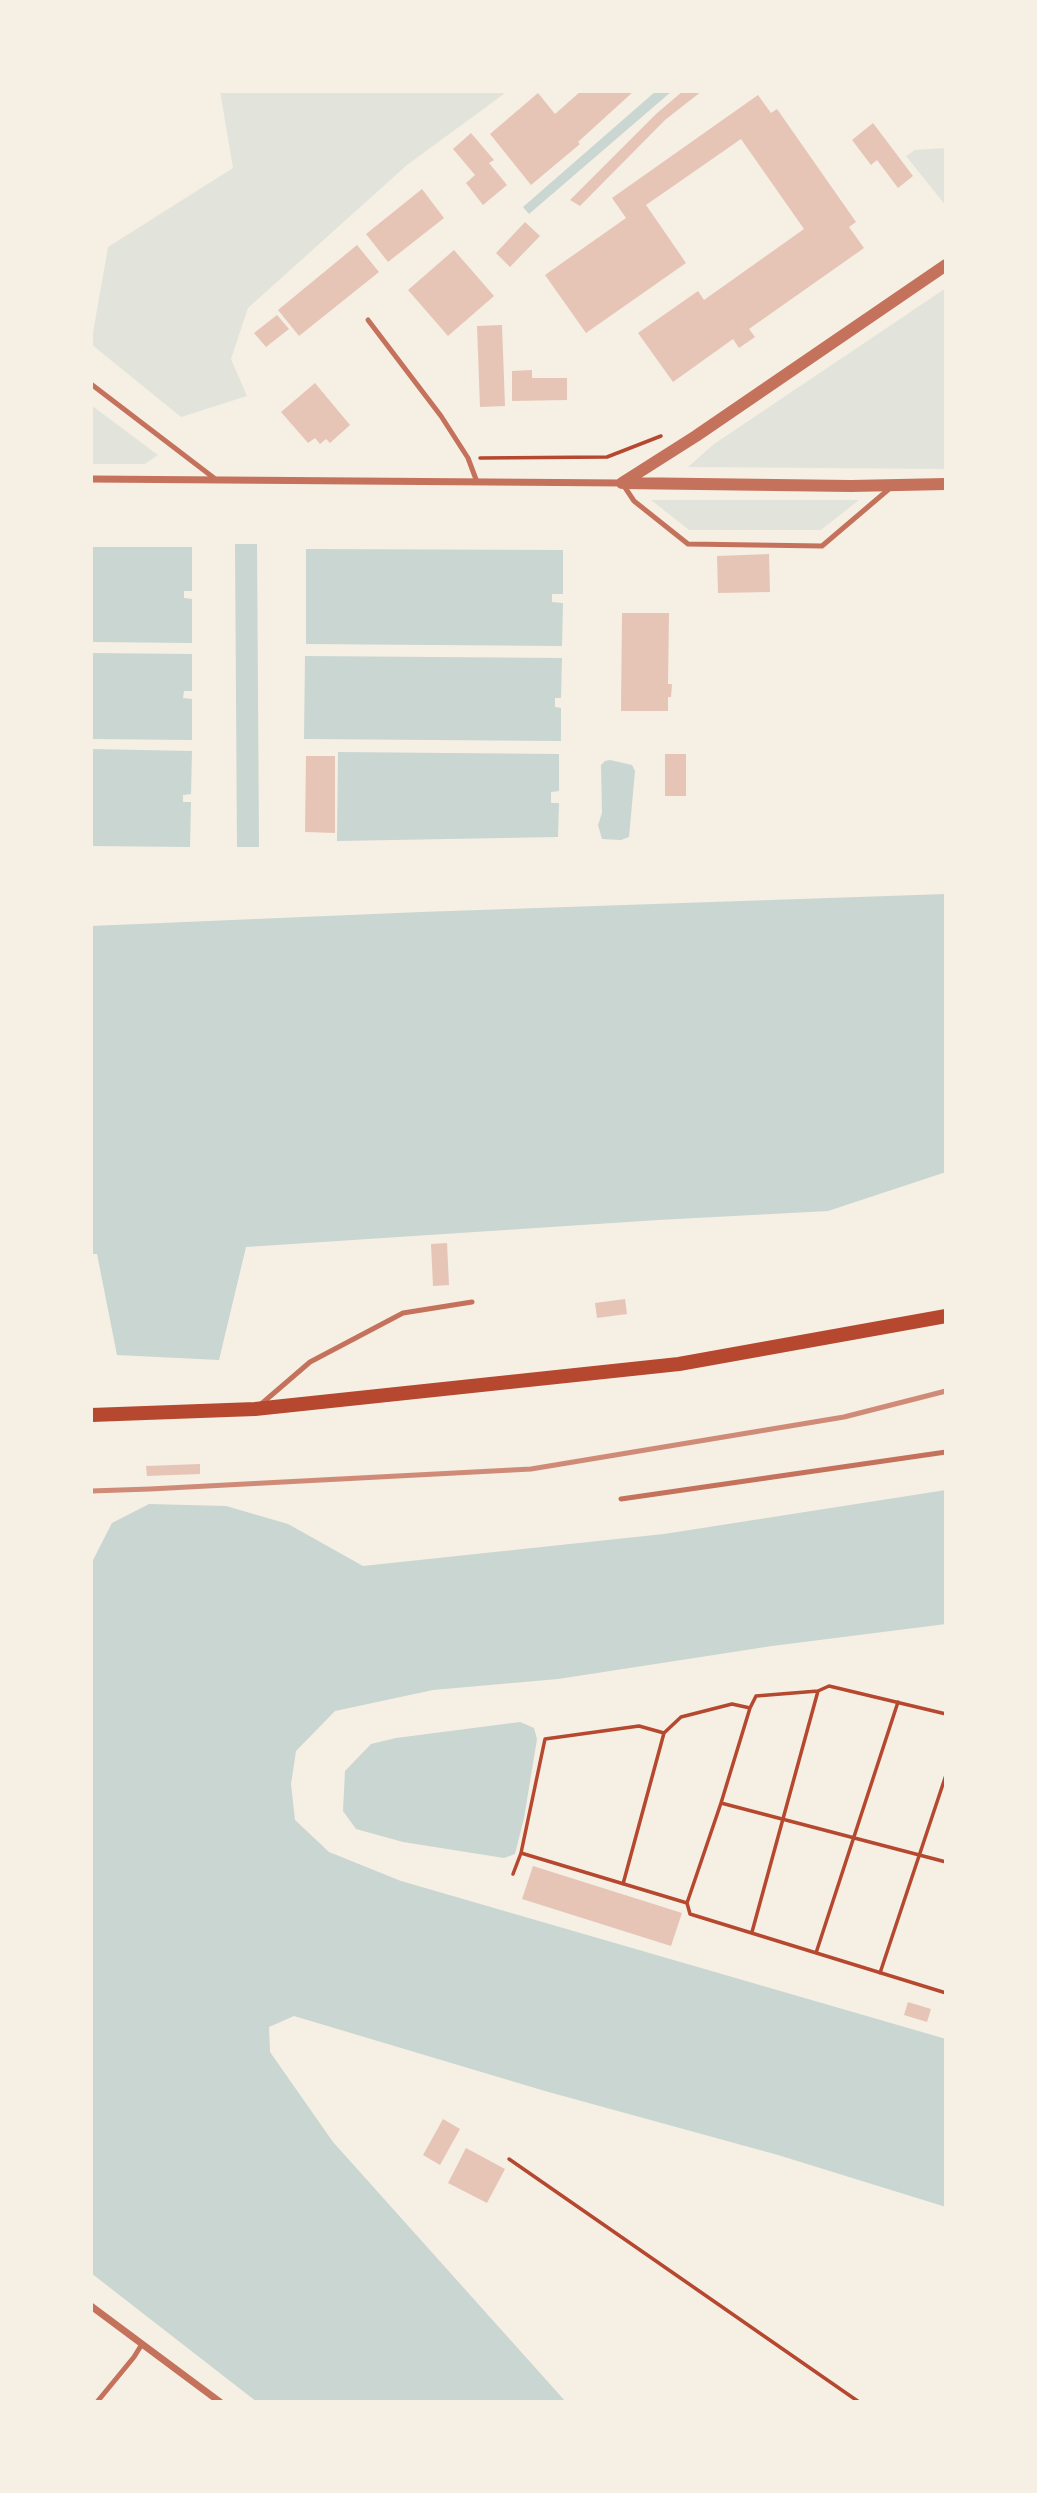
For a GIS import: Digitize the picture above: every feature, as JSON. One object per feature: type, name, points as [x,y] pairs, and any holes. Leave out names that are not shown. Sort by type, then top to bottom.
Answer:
[{"type":"main road","points":[[91,1415],[255,1409],[679,1364],[946,1316]]},
{"type":"street","points":[[622,483],[696,436],[946,265]]},
{"type":"street","points":[[91,479],[946,484]]},
{"type":"street","points":[[91,2306],[220,2402]]},
{"type":"lane","points":[[368,320],[441,416],[468,458],[477,482]]},
{"type":"lane","points":[[91,384],[214,478]]},
{"type":"lane","points":[[622,483],[634,501],[688,544],[822,545],[893,485]]},
{"type":"lane","points":[[255,1409],[310,1362],[403,1313],[472,1302]]},
{"type":"lane","points":[[621,1499],[946,1452]]},
{"type":"lane","points":[[97,2402],[142,2344]]},
{"type":"path","points":[[468,458],[607,457],[667,433]]},
{"type":"path","points":[[946,1714],[829,1686],[818,1691],[756,1696],[687,1903],[690,1914],[944,1993],[946,1984]]},
{"type":"path","points":[[751,1933],[818,1691]]},
{"type":"path","points":[[816,1953],[898,1702]]},
{"type":"path","points":[[622,1884],[664,1733],[681,1717],[732,1704],[750,1708]]},
{"type":"path","points":[[513,1874],[521,1853],[545,1739],[639,1726],[664,1733]]},
{"type":"path","points":[[880,1973],[946,1775]]},
{"type":"path","points":[[721,1803],[946,1862]]},
{"type":"path","points":[[521,1853],[687,1903]]},
{"type":"path","points":[[509,2160],[859,2402]]},
{"type":"shaded area","points":[[220,91],[508,91],[407,165],[248,308],[231,359],[247,396],[181,417],[91,344],[108,247],[233,168]]},
{"type":"shaded area","points":[[656,91],[672,91],[529,214],[523,207]]},
{"type":"shaded area","points":[[946,148],[946,206],[906,156],[915,150]]},
{"type":"shaded area","points":[[946,288],[946,469],[688,467],[714,444]]},
{"type":"shaded area","points":[[91,405],[158,455],[145,464],[91,464]]},
{"type":"shaded area","points":[[651,500],[859,500],[821,530],[689,530]]},
{"type":"shaded area","points":[[235,544],[257,544],[259,847],[237,847]]},
{"type":"shaded area","points":[[91,547],[192,547],[192,591],[184,591],[184,598],[192,599],[192,643],[91,642]]},
{"type":"shaded area","points":[[306,549],[563,550],[563,594],[552,594],[552,602],[563,603],[562,646],[306,644]]},
{"type":"shaded area","points":[[91,653],[192,654],[192,691],[184,691],[183,698],[192,699],[192,740],[91,739]]},
{"type":"shaded area","points":[[305,656],[562,658],[561,698],[555,698],[555,707],[561,708],[561,741],[304,739]]},
{"type":"shaded area","points":[[91,749],[192,751],[191,794],[183,795],[183,802],[191,802],[190,847],[91,846]]},
{"type":"shaded area","points":[[338,752],[559,754],[559,791],[551,792],[551,803],[559,803],[558,837],[337,841]]},
{"type":"shaded area","points":[[610,760],[632,765],[635,771],[629,837],[621,840],[602,839],[598,825],[602,813],[601,765]]},
{"type":"shaded area","points":[[946,894],[946,1172],[828,1211],[246,1247],[219,1360],[117,1355],[97,1254],[91,1254],[91,926]]},
{"type":"shaded area","points":[[946,1490],[946,1624],[772,1646],[558,1679],[433,1690],[335,1711],[296,1751],[291,1784],[295,1820],[329,1852],[401,1881],[946,2039],[946,2207],[778,2155],[545,2091],[294,2016],[269,2027],[270,2052],[333,2142],[566,2402],[257,2402],[91,2273],[91,1564],[112,1523],[149,1504],[226,1506],[288,1524],[363,1566],[664,1534]]},
{"type":"shaded area","points":[[520,1722],[534,1728],[537,1739],[515,1854],[504,1858],[403,1842],[356,1829],[343,1811],[345,1771],[371,1744],[396,1738]]},
{"type":"building","points":[[581,91],[634,91],[578,142],[580,144],[531,185],[490,134],[538,93],[555,114]]},
{"type":"building","points":[[683,91],[702,91],[665,120],[580,206],[570,200],[656,114]]},
{"type":"building","points":[[758,95],[771,113],[777,109],[856,222],[849,227],[864,248],[749,329],[755,337],[739,348],[733,339],[673,382],[638,333],[698,291],[704,300],[804,229],[741,139],[646,205],[686,263],[586,333],[545,275],[626,218],[612,198]]},
{"type":"building","points":[[873,123],[913,176],[898,188],[877,160],[871,165],[852,140]]},
{"type":"building","points":[[471,133],[494,160],[489,163],[507,185],[483,205],[466,183],[475,175],[453,149]]},
{"type":"building","points":[[422,189],[444,218],[388,262],[366,234]]},
{"type":"building","points":[[525,222],[540,236],[510,267],[496,253]]},
{"type":"building","points":[[357,245],[379,272],[299,336],[278,310]]},
{"type":"building","points":[[454,250],[494,296],[448,336],[408,290]]},
{"type":"building","points":[[277,315],[289,329],[266,347],[254,333]]},
{"type":"building","points":[[502,325],[505,406],[480,407],[477,326]]},
{"type":"building","points":[[532,370],[532,378],[567,378],[567,400],[512,401],[512,371]]},
{"type":"building","points":[[315,383],[350,425],[330,443],[326,439],[320,444],[315,438],[308,443],[281,412]]},
{"type":"building","points":[[769,554],[770,592],[718,593],[717,556]]},
{"type":"building","points":[[622,613],[669,613],[668,684],[672,684],[668,711],[621,711]]},
{"type":"building","points":[[665,754],[686,754],[686,796],[665,796]]},
{"type":"building","points":[[306,756],[335,756],[335,833],[305,832]]},
{"type":"building","points":[[447,1243],[449,1285],[433,1286],[431,1244]]},
{"type":"building","points":[[625,1299],[627,1314],[597,1318],[595,1303]]},
{"type":"building","points":[[200,1464],[200,1474],[147,1476],[146,1466]]},
{"type":"building","points":[[533,1866],[682,1913],[671,1946],[522,1899]]},
{"type":"building","points":[[908,2002],[931,2009],[927,2022],[904,2015]]},
{"type":"building","points":[[443,2119],[460,2129],[440,2165],[423,2155]]},
{"type":"building","points":[[466,2148],[505,2169],[487,2203],[448,2183]]},
{"type":"railway","points":[[91,1491],[531,1469],[844,1417],[946,1391]]}]
